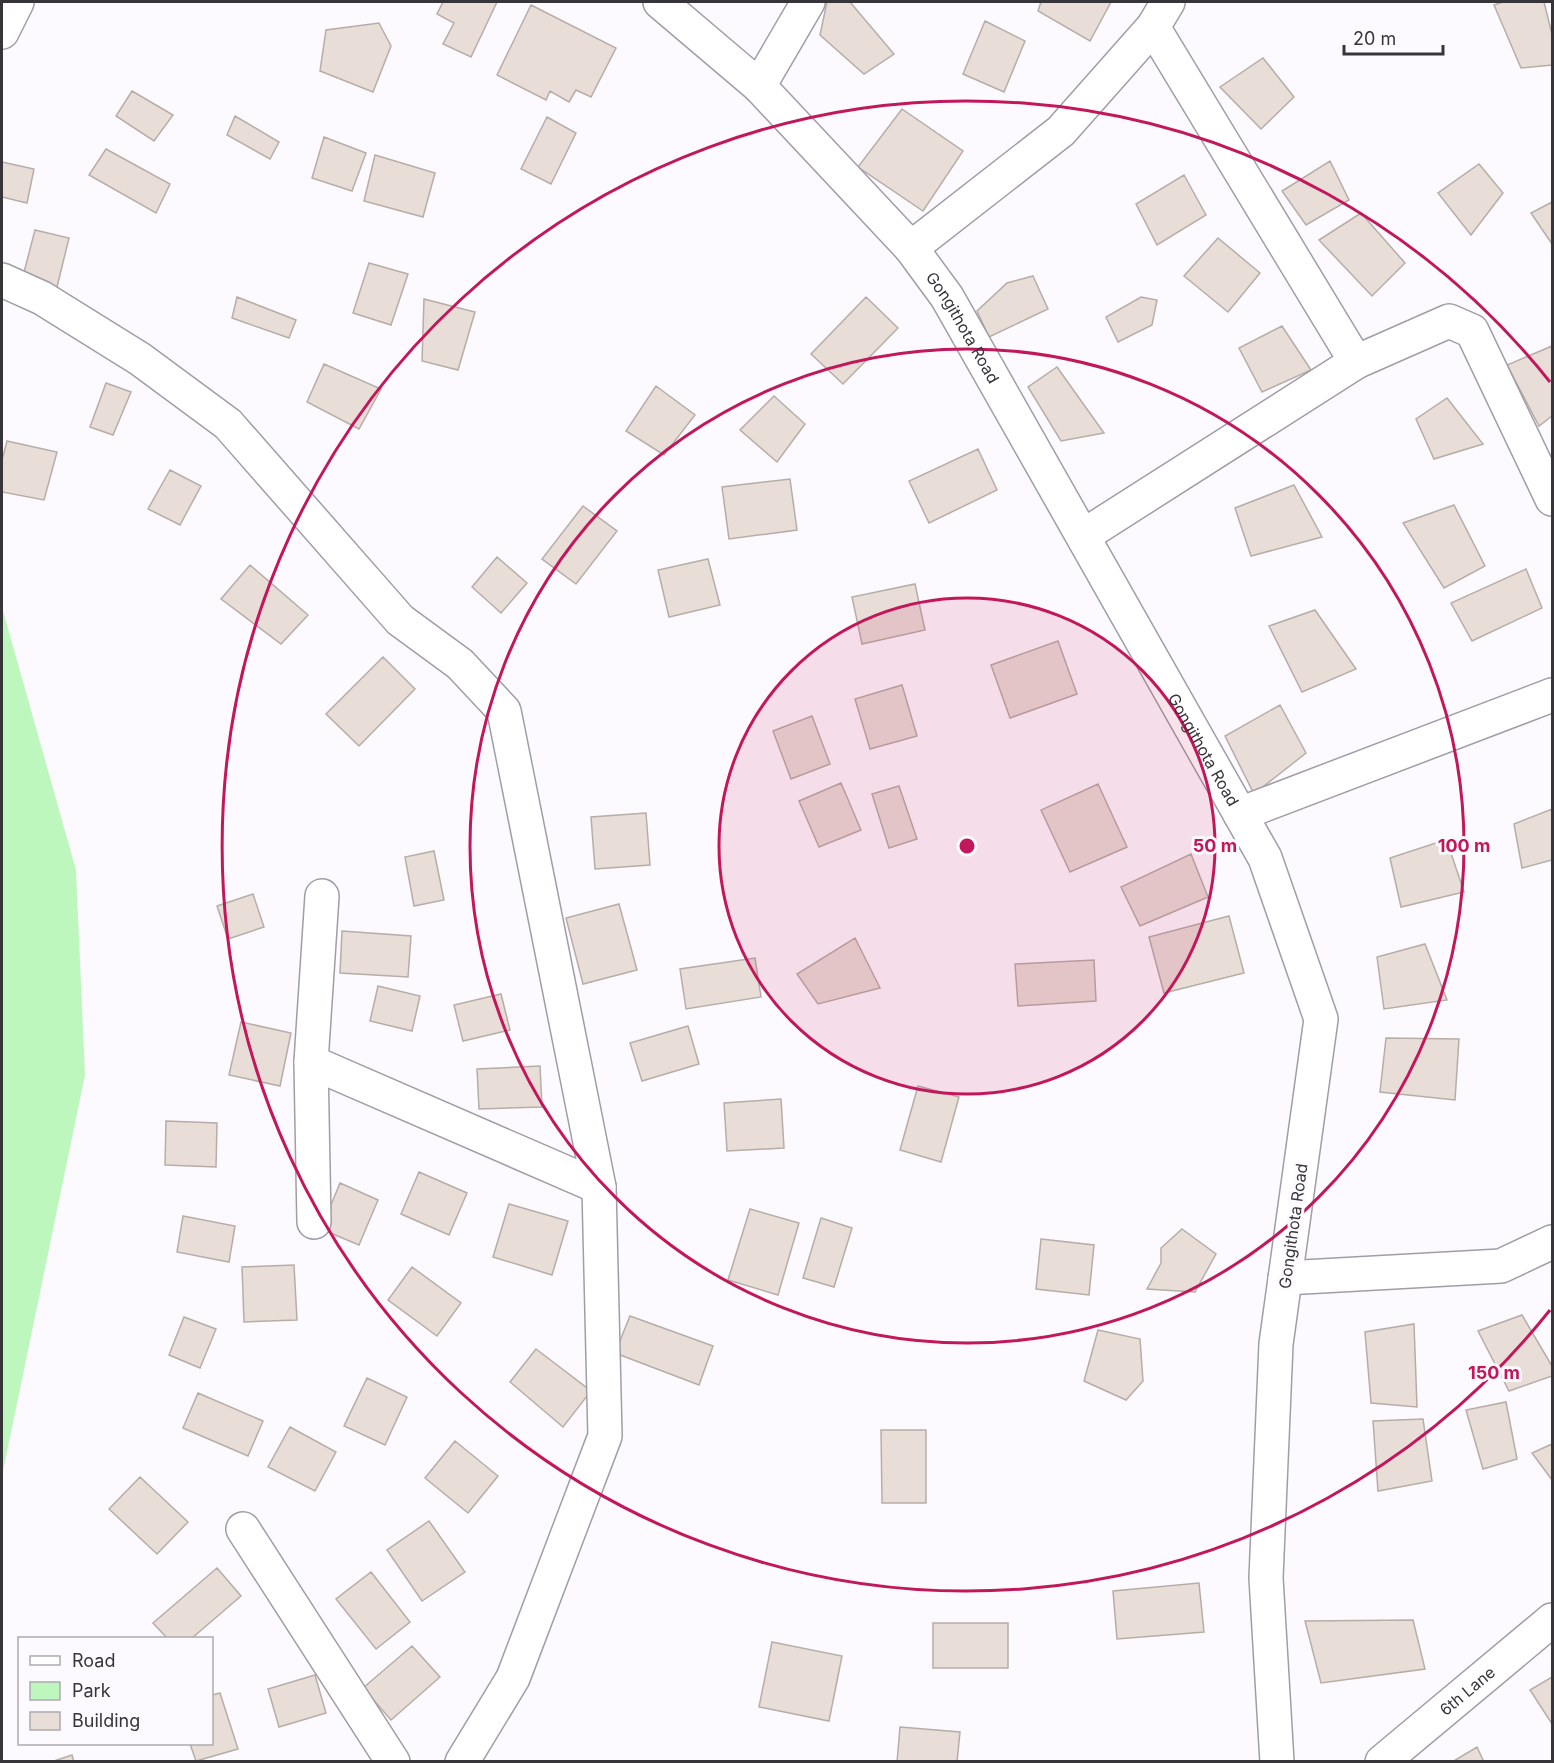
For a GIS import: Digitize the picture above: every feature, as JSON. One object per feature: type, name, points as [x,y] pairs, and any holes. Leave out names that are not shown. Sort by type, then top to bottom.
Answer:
[{"type":"street","points":[[2,32],[17,2]]},
{"type":"street","name":"Gongithota Road","points":[[660,2],[759,86],[911,248],[947,297],[1265,858],[1321,1019],[1276,1344],[1266,1578],[1277,1761]]},
{"type":"street","points":[[759,86],[808,2]]},
{"type":"street","points":[[911,248],[1061,131],[1161,14],[1356,362]]},
{"type":"street","points":[[2,280],[42,298],[140,358],[228,424],[400,620],[460,664],[504,711],[600,1187],[605,1436],[513,1678],[462,1761]]},
{"type":"street","points":[[1083,536],[1356,362],[1449,321],[1472,331],[1552,499]]},
{"type":"street","points":[[1240,814],[1552,695]]},
{"type":"street","points":[[314,1222],[311,1062],[322,896]]},
{"type":"street","points":[[311,1062],[600,1187]]},
{"type":"street","points":[[1285,1278],[1501,1266],[1552,1242]]},
{"type":"street","points":[[243,1529],[393,1761]]},
{"type":"street","name":"6th Lane","points":[[1382,1761],[1552,1620]]},
{"type":"green space","points":[[2,607],[76,870],[85,1075],[2,1476]]},
{"type":"building","points":[[443,2],[497,2],[471,57],[443,44],[454,23],[437,14]]},
{"type":"building","points":[[827,2],[850,2],[894,54],[864,74],[820,35]]},
{"type":"building","points":[[1041,2],[1111,2],[1090,41],[1038,11]]},
{"type":"building","points":[[1503,2],[1544,2],[1552,34],[1552,65],[1521,68],[1494,5]]},
{"type":"building","points":[[531,5],[616,48],[591,97],[576,90],[569,102],[550,91],[546,100],[497,75]]},
{"type":"building","points":[[985,21],[1025,41],[1004,92],[963,74]]},
{"type":"building","points":[[379,23],[391,46],[373,92],[320,71],[326,30]]},
{"type":"building","points":[[1263,58],[1294,97],[1261,129],[1220,87]]},
{"type":"building","points":[[132,91],[173,115],[154,141],[116,116]]},
{"type":"building","points":[[902,109],[963,151],[923,211],[858,167]]},
{"type":"building","points":[[235,116],[279,142],[270,159],[227,135]]},
{"type":"building","points":[[547,117],[576,133],[551,184],[521,169]]},
{"type":"building","points":[[324,137],[366,153],[352,191],[312,178]]},
{"type":"building","points":[[106,149],[170,184],[156,213],[89,175]]},
{"type":"building","points":[[375,155],[435,173],[423,217],[364,201]]},
{"type":"building","points":[[1330,161],[1349,200],[1306,225],[1282,191]]},
{"type":"building","points":[[2,162],[34,169],[27,203],[2,197]]},
{"type":"building","points":[[1479,164],[1503,193],[1471,235],[1438,193]]},
{"type":"building","points":[[1184,175],[1206,215],[1157,245],[1136,204]]},
{"type":"building","points":[[1552,202],[1552,244],[1531,213]]},
{"type":"building","points":[[1361,213],[1405,263],[1372,296],[1319,240]]},
{"type":"building","points":[[35,230],[69,238],[57,287],[22,280]]},
{"type":"building","points":[[1218,238],[1260,273],[1228,312],[1184,276]]},
{"type":"building","points":[[369,263],[408,274],[391,325],[353,313]]},
{"type":"building","points":[[1033,276],[1048,309],[989,337],[977,311],[1007,283]]},
{"type":"building","points":[[237,297],[296,320],[289,338],[232,318]]},
{"type":"building","points":[[866,297],[898,328],[843,384],[811,354]]},
{"type":"building","points":[[1141,297],[1157,300],[1152,325],[1118,342],[1106,317]]},
{"type":"building","points":[[424,299],[475,312],[458,370],[422,361]]},
{"type":"building","points":[[1282,326],[1311,370],[1262,392],[1239,348]]},
{"type":"building","points":[[1552,346],[1552,416],[1539,426],[1507,365]]},
{"type":"building","points":[[324,364],[381,389],[359,429],[307,402]]},
{"type":"building","points":[[1057,367],[1104,433],[1061,441],[1028,387]]},
{"type":"building","points":[[106,383],[131,392],[113,435],[90,427]]},
{"type":"building","points":[[656,386],[695,415],[664,455],[626,431]]},
{"type":"building","points":[[774,396],[805,424],[777,462],[740,430]]},
{"type":"building","points":[[1447,398],[1483,444],[1434,459],[1416,419]]},
{"type":"building","points":[[7,441],[57,452],[44,500],[2,492],[2,460]]},
{"type":"building","points":[[978,449],[997,490],[929,523],[909,481]]},
{"type":"building","points":[[170,470],[201,486],[180,525],[148,509]]},
{"type":"building","points":[[790,479],[797,530],[729,539],[722,487]]},
{"type":"building","points":[[1294,485],[1322,537],[1251,556],[1235,508]]},
{"type":"building","points":[[1454,505],[1485,566],[1444,588],[1403,523]]},
{"type":"building","points":[[583,506],[617,531],[576,584],[542,559]]},
{"type":"building","points":[[497,557],[527,583],[501,613],[472,587]]},
{"type":"building","points":[[708,559],[720,605],[669,617],[658,570]]},
{"type":"building","points":[[250,565],[308,615],[281,644],[221,599]]},
{"type":"building","points":[[1526,569],[1542,608],[1472,641],[1451,603]]},
{"type":"building","points":[[915,584],[925,630],[862,644],[852,597]]},
{"type":"building","points":[[1315,610],[1356,669],[1302,692],[1269,626]]},
{"type":"building","points":[[1058,641],[1077,694],[1010,718],[991,665]]},
{"type":"building","points":[[383,657],[415,689],[359,746],[326,714]]},
{"type":"building","points":[[902,685],[917,736],[870,749],[855,699]]},
{"type":"building","points":[[1280,705],[1306,753],[1254,794],[1225,736]]},
{"type":"building","points":[[812,716],[830,764],[791,779],[773,731]]},
{"type":"building","points":[[841,783],[861,830],[819,847],[799,801]]},
{"type":"building","points":[[1098,784],[1127,847],[1070,872],[1041,810]]},
{"type":"building","points":[[899,786],[917,839],[889,848],[872,794]]},
{"type":"building","points":[[1552,809],[1552,860],[1522,868],[1514,824]]},
{"type":"building","points":[[646,813],[650,865],[595,869],[591,817]]},
{"type":"building","points":[[1447,841],[1464,892],[1401,907],[1390,858]]},
{"type":"building","points":[[434,851],[444,900],[414,906],[405,857]]},
{"type":"building","points":[[1191,854],[1208,897],[1140,926],[1121,887]]},
{"type":"building","points":[[253,894],[264,927],[228,939],[217,906]]},
{"type":"building","points":[[619,904],[637,970],[583,984],[566,918]]},
{"type":"building","points":[[1229,916],[1244,973],[1164,993],[1149,937]]},
{"type":"building","points":[[342,931],[411,936],[408,977],[340,973]]},
{"type":"building","points":[[855,938],[880,988],[818,1004],[797,974]]},
{"type":"building","points":[[1425,944],[1447,1000],[1384,1009],[1377,957]]},
{"type":"building","points":[[755,958],[761,997],[686,1009],[680,969]]},
{"type":"building","points":[[1094,960],[1096,1001],[1018,1006],[1015,964]]},
{"type":"building","points":[[378,986],[420,996],[412,1031],[370,1021]]},
{"type":"building","points":[[501,994],[510,1030],[463,1041],[454,1005]]},
{"type":"building","points":[[241,1022],[291,1033],[280,1086],[229,1075]]},
{"type":"building","points":[[688,1026],[699,1064],[642,1081],[630,1043]]},
{"type":"building","points":[[1386,1038],[1459,1039],[1455,1100],[1380,1092]]},
{"type":"building","points":[[540,1066],[542,1107],[479,1109],[477,1069]]},
{"type":"building","points":[[918,1086],[959,1097],[941,1162],[900,1150]]},
{"type":"building","points":[[781,1099],[784,1148],[727,1151],[724,1103]]},
{"type":"building","points":[[166,1121],[217,1123],[216,1167],[165,1165]]},
{"type":"building","points":[[419,1172],[467,1193],[449,1235],[401,1214]]},
{"type":"building","points":[[340,1183],[378,1200],[359,1245],[321,1229]]},
{"type":"building","points":[[509,1204],[568,1221],[552,1275],[493,1257]]},
{"type":"building","points":[[750,1209],[799,1223],[778,1295],[728,1280]]},
{"type":"building","points":[[183,1216],[235,1226],[229,1262],[177,1252]]},
{"type":"building","points":[[821,1218],[852,1228],[834,1287],[803,1278]]},
{"type":"building","points":[[1182,1229],[1216,1254],[1195,1292],[1147,1289],[1161,1263],[1161,1248]]},
{"type":"building","points":[[1041,1239],[1094,1245],[1089,1295],[1036,1289]]},
{"type":"building","points":[[294,1265],[297,1320],[244,1322],[242,1267]]},
{"type":"building","points":[[412,1267],[461,1303],[437,1336],[388,1300]]},
{"type":"building","points":[[1522,1315],[1552,1366],[1552,1376],[1509,1391],[1478,1331]]},
{"type":"building","points":[[630,1316],[713,1346],[699,1385],[615,1353]]},
{"type":"building","points":[[184,1317],[216,1329],[200,1368],[169,1355]]},
{"type":"building","points":[[1414,1324],[1417,1407],[1371,1403],[1365,1332]]},
{"type":"building","points":[[1098,1330],[1140,1339],[1143,1381],[1126,1400],[1084,1381]]},
{"type":"building","points":[[536,1349],[591,1391],[563,1427],[510,1382]]},
{"type":"building","points":[[367,1378],[407,1397],[385,1445],[344,1426]]},
{"type":"building","points":[[198,1393],[263,1421],[248,1456],[183,1428]]},
{"type":"building","points":[[1506,1402],[1517,1459],[1483,1469],[1466,1410]]},
{"type":"building","points":[[1423,1419],[1432,1481],[1378,1491],[1373,1421]]},
{"type":"building","points":[[290,1427],[336,1452],[315,1491],[268,1467]]},
{"type":"building","points":[[881,1430],[926,1430],[926,1503],[882,1503]]},
{"type":"building","points":[[455,1441],[498,1476],[468,1513],[425,1478]]},
{"type":"building","points":[[1552,1444],[1552,1480],[1532,1453]]},
{"type":"building","points":[[140,1477],[188,1522],[157,1554],[109,1509]]},
{"type":"building","points":[[429,1521],[465,1572],[422,1601],[387,1550]]},
{"type":"building","points":[[217,1568],[241,1596],[193,1637],[166,1637],[153,1623]]},
{"type":"building","points":[[371,1572],[410,1622],[376,1649],[336,1599]]},
{"type":"building","points":[[1199,1583],[1204,1632],[1117,1639],[1113,1591]]},
{"type":"building","points":[[1413,1620],[1425,1669],[1321,1683],[1305,1621]]},
{"type":"building","points":[[933,1623],[1008,1623],[1008,1668],[933,1668]]},
{"type":"building","points":[[772,1642],[842,1656],[829,1721],[759,1707]]},
{"type":"building","points":[[412,1646],[440,1677],[391,1720],[363,1688]]},
{"type":"building","points":[[315,1675],[326,1713],[279,1727],[268,1689]]},
{"type":"building","points":[[1552,1677],[1552,1724],[1530,1690]]},
{"type":"building","points":[[220,1693],[238,1749],[196,1761],[190,1745],[213,1745],[213,1695]]},
{"type":"building","points":[[900,1727],[960,1732],[957,1762],[897,1762]]},
{"type":"building","points":[[1477,1747],[1484,1762],[1452,1762]]},
{"type":"building","points":[[72,1755],[74,1762],[51,1762]]}]
